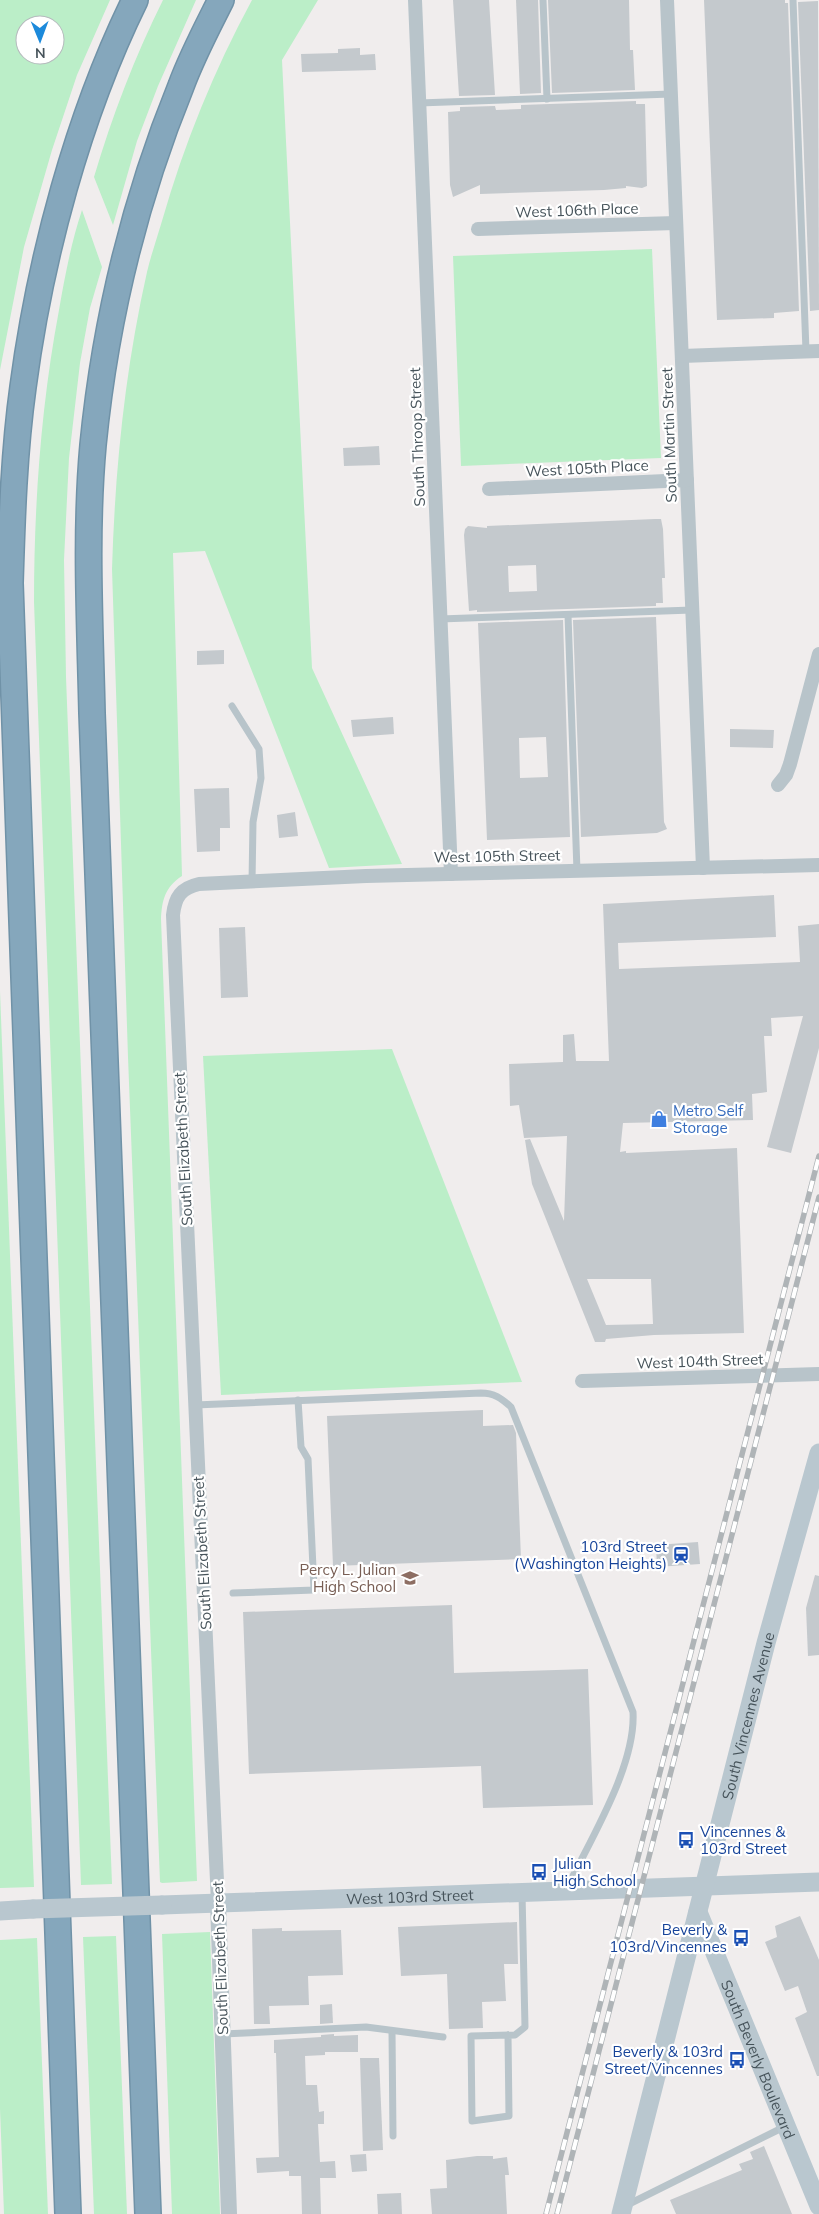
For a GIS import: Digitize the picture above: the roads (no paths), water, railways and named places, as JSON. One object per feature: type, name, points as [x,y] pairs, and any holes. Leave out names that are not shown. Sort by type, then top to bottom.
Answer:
[{"type":"highway","points":[[68,2214],[10,583],[13,482],[23,386],[39,296],[61,200],[85,122],[120,30],[136,0]]},
{"type":"highway","points":[[148,2214],[92,713],[89,549],[93,445],[108,344],[124,258],[181,85],[221,0]]},
{"type":"main road","name":"South Vincennes Avenue","points":[[622,2211],[766,1643],[819,1453]]},
{"type":"main road","name":"West 103rd Street","points":[[0,1911],[819,1882]]},
{"type":"main road","name":"South Beverly Boulevard","points":[[698,1912],[819,2206]]},
{"type":"street","name":"South Throop Street","points":[[415,0],[450,874]]},
{"type":"street","name":"South Martin Street","points":[[667,0],[703,868]]},
{"type":"street","name":"West 106th Place","points":[[478,229],[676,223]]},
{"type":"street","points":[[682,356],[812,351]]},
{"type":"street","name":"West 105th Place","points":[[489,489],[687,480]]},
{"type":"street","points":[[778,785],[786,775],[790,764],[819,654]]},
{"type":"street","name":"West 105th Street","points":[[179,894],[188,887],[199,884],[450,874],[819,865]]},
{"type":"street","name":"South Elizabeth Street","points":[[179,894],[174,902],[173,915],[218,1903],[229,2214]]},
{"type":"street","name":"West 104th Street","points":[[582,1381],[819,1374]]},
{"type":"lane","points":[[543,0],[547,99]]},
{"type":"lane","points":[[793,0],[812,351]]},
{"type":"lane","points":[[419,104],[671,94]]},
{"type":"lane","points":[[440,619],[692,610]]},
{"type":"lane","points":[[568,614],[577,871]]},
{"type":"lane","points":[[232,706],[259,749],[261,778],[253,822],[252,882]]},
{"type":"lane","points":[[195,1405],[492,1393],[511,1407],[633,1712],[633,1729],[619,1780],[566,1891]]},
{"type":"lane","points":[[232,1593],[314,1590],[308,1459],[301,1447],[298,1400]]},
{"type":"lane","points":[[508,2035],[509,2116],[472,2122],[472,2036],[508,2035],[515,2035],[525,2027],[522,1892]]},
{"type":"lane","points":[[223,2034],[366,2027],[443,2037]]},
{"type":"lane","points":[[392,2031],[393,2136]]},
{"type":"lane","points":[[622,2211],[786,2126]]},
{"type":"railway","points":[[546,2214],[819,1156]]},
{"type":"railway","points":[[557,2214],[819,1197]]},
{"type":"place","name":"Metro Self Storage","points":[[659,1119]]},
{"type":"place","name":"103rd Street (Washington Heights)","points":[[681,1555]]},
{"type":"place","name":"Percy L. Julian High School","points":[[410,1578]]},
{"type":"place","name":"Vincennes & 103rd Street","points":[[686,1840]]},
{"type":"place","name":"Julian High School","points":[[539,1872]]},
{"type":"place","name":"Beverly & 103rd/Vincennes","points":[[741,1938]]},
{"type":"place","name":"Beverly & 103rd Street/Vincennes","points":[[737,2060]]}]
